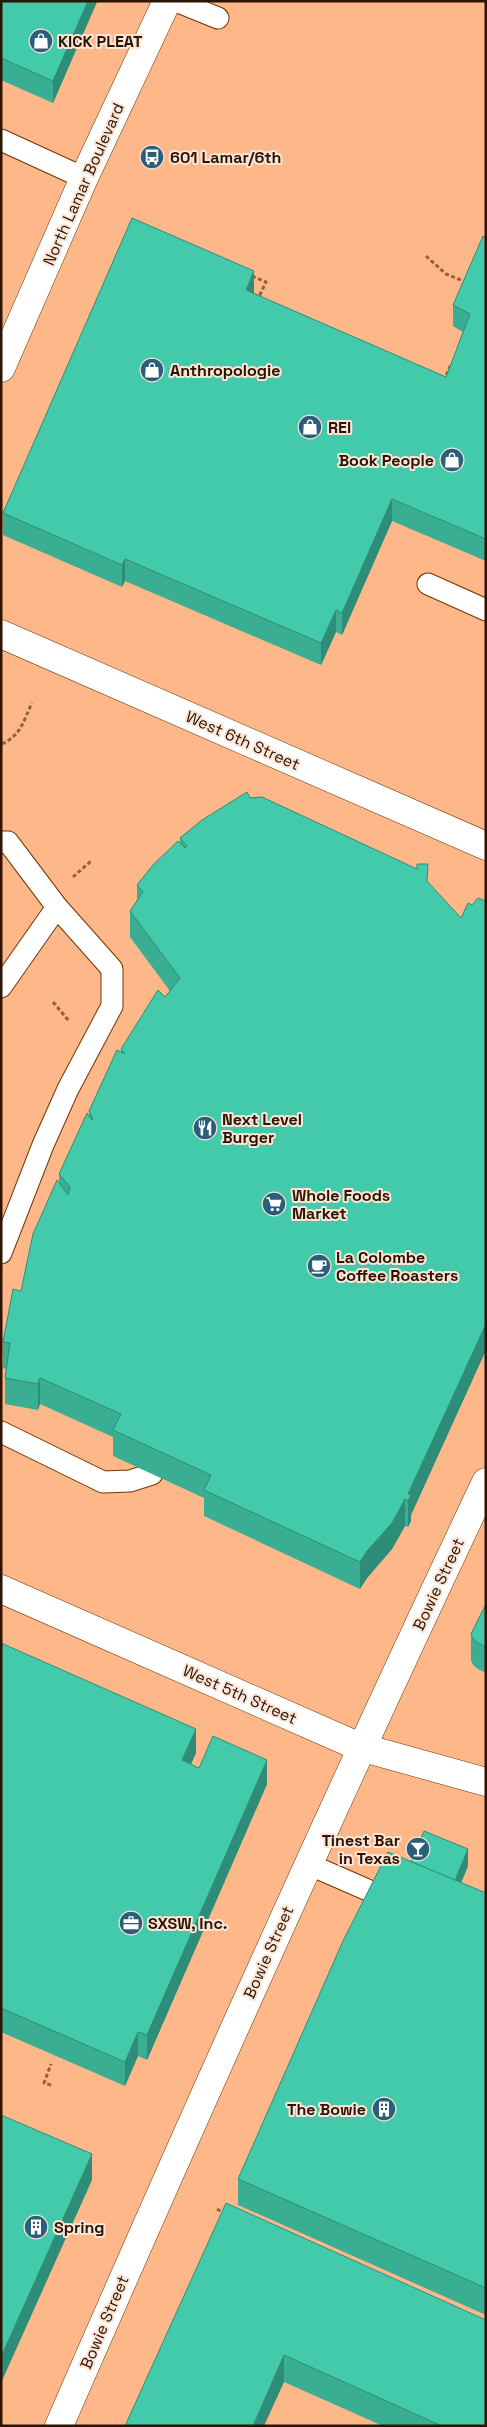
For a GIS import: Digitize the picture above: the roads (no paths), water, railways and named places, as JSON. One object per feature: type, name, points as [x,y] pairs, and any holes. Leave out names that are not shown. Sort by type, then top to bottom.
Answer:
[{"type":"main road","name":"North Lamar Boulevard","points":[[1,368],[84,178],[167,1]]},
{"type":"main road","name":"West 6th Street","points":[[1,634],[486,846]]},
{"type":"main road","name":"Bowie Street","points":[[59,2426],[167,2177],[360,1747],[486,1482]]},
{"type":"main road","name":"West 5th Street","points":[[1,1589],[360,1747],[486,1782]]},
{"type":"lane","points":[[176,1],[218,18]]},
{"type":"lane","points":[[1,140],[84,178]]},
{"type":"lane","points":[[428,584],[486,610]]},
{"type":"lane","points":[[1,842],[8,842],[57,907],[112,969],[112,1006],[46,1137],[1,1253]]},
{"type":"lane","points":[[1,987],[57,907]]},
{"type":"lane","points":[[1,1432],[102,1482],[130,1481],[152,1474]]},
{"type":"lane","points":[[308,1864],[414,1910]]},
{"type":"place","name":"KICK PLEAT","points":[[41,41]]},
{"type":"place","name":"601 Lamar/6th","points":[[152,157]]},
{"type":"place","name":"Anthropologie","points":[[152,370]]},
{"type":"place","name":"REI","points":[[310,427]]},
{"type":"place","name":"Book People","points":[[452,460]]},
{"type":"place","name":"Next Level Burger","points":[[205,1128]]},
{"type":"place","name":"Whole Foods Market","points":[[274,1204]]},
{"type":"place","name":"La Colombe Coffee Roasters","points":[[319,1266]]},
{"type":"place","name":"Tinest Bar in Texas","points":[[418,1849]]},
{"type":"place","name":"SXSW, Inc.","points":[[131,1923]]},
{"type":"place","name":"The Bowie","points":[[384,2109]]},
{"type":"place","name":"Spring","points":[[36,2227]]}]
